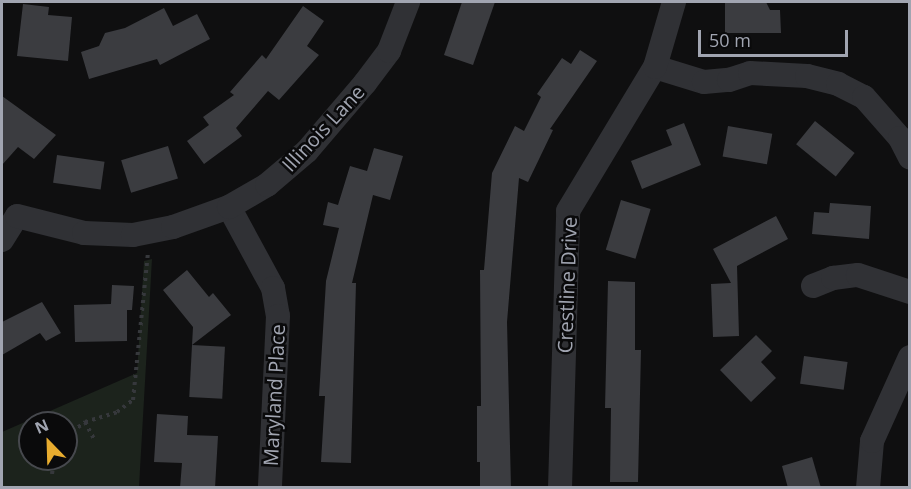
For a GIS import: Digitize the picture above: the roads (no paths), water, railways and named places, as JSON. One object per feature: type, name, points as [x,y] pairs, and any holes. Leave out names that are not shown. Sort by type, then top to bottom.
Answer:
[{"type":"street","name":"Illinois Lane","points":[[2,240],[9,213],[84,233],[150,232],[229,207],[267,185],[307,151],[339,116],[389,51],[408,2]]},
{"type":"street","name":"Crestline Drive","points":[[560,488],[568,211],[655,67],[674,2]]},
{"type":"street","points":[[655,67],[704,82],[729,80],[750,73],[807,76],[838,84],[864,97],[900,138],[909,158]]},
{"type":"street","name":"Maryland Place","points":[[229,207],[259,255],[273,288],[276,307],[278,355],[270,488]]},
{"type":"street","points":[[813,286],[858,275],[881,280],[909,292]]},
{"type":"street","points":[[868,488],[872,441],[909,357]]}]
